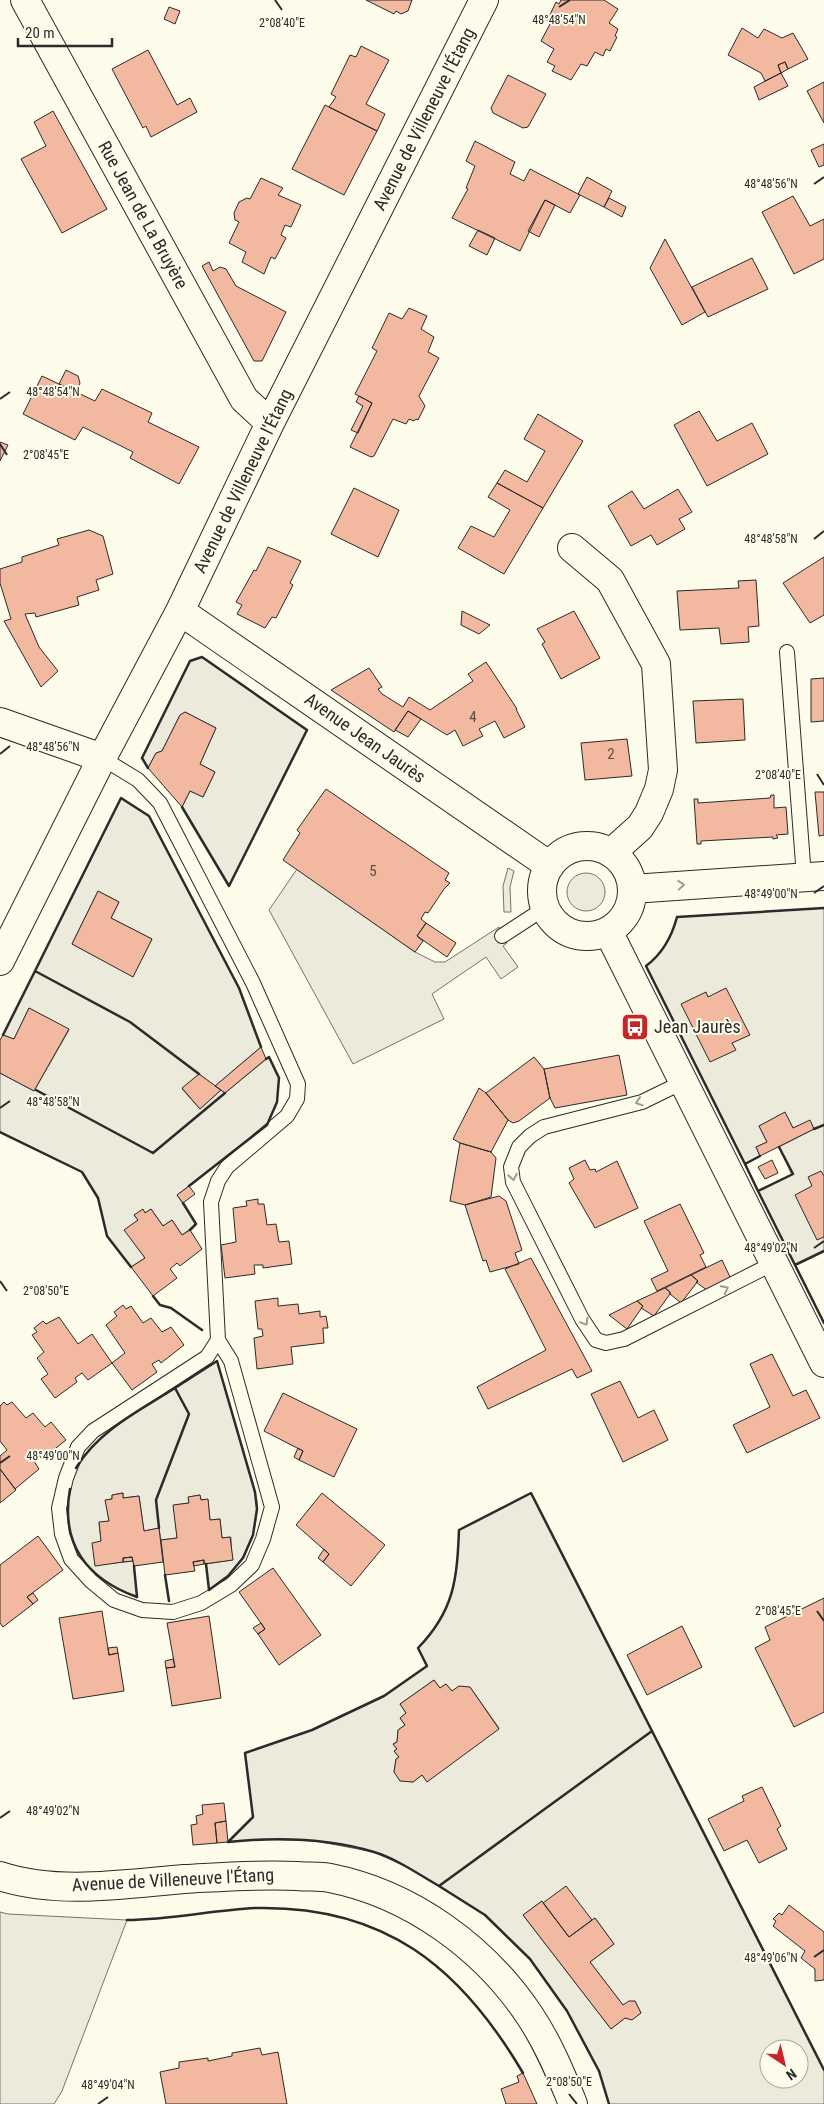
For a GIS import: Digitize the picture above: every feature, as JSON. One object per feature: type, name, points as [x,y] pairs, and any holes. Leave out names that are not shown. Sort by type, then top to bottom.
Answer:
[{"type":"street","name":"Rue Jean de La Bruyère","points":[[25,0],[244,399],[270,423]]},
{"type":"street","name":"Avenue de Villeneuve l'Étang","points":[[0,961],[102,758],[180,611],[270,423],[484,0]]},
{"type":"street","points":[[572,548],[610,580],[656,664],[663,770],[659,789],[649,813],[640,827],[611,853]]},
{"type":"street","name":"Avenue Jean Jaurès","points":[[180,611],[550,866]]},
{"type":"street","points":[[0,722],[102,758]]},
{"type":"street","points":[[578,847],[595,847],[611,853],[622,862],[630,875],[631,901],[626,913],[619,923],[608,931],[594,936],[579,935],[565,930],[553,921],[545,908],[542,894],[544,879],[550,866],[567,851],[578,847]]},
{"type":"street","points":[[632,889],[814,876]]},
{"type":"street","points":[[608,931],[824,1364]]},
{"type":"street","name":"Avenue de Villeneuve l'Étang","points":[[0,1876],[49,1885],[90,1887],[257,1874],[329,1878],[373,1890],[418,1911],[463,1942],[498,1973],[531,2016],[558,2068],[573,2104]]},
{"type":"lane","points":[[787,652],[814,876]]},
{"type":"lane","points":[[102,758],[138,780],[160,803],[253,983],[298,1084],[297,1099],[287,1116],[227,1167],[218,1181],[211,1202],[218,1340],[232,1361],[272,1507],[263,1540],[252,1564],[232,1585],[201,1603],[173,1612],[142,1610],[114,1600],[91,1581],[71,1559],[62,1534],[59,1508],[66,1478],[78,1447],[93,1430],[207,1357],[218,1340]]},
{"type":"lane","points":[[502,936],[545,908]]},
{"type":"lane","points":[[684,1082],[642,1102],[544,1127],[520,1147],[511,1166],[513,1182],[582,1319],[596,1340],[606,1343],[624,1339],[774,1263]]},
{"type":"shaded area","points":[[202,657],[307,730],[229,886],[182,807],[190,791],[203,797],[215,772],[200,764],[216,728],[185,712],[180,715],[162,751],[156,753],[148,768],[142,758],[190,661]]},
{"type":"shaded area","points":[[121,798],[149,816],[239,988],[261,1047],[215,1086],[199,1074],[182,1089],[200,1109],[221,1090],[225,1093],[269,1057],[279,1078],[277,1102],[267,1125],[177,1195],[196,1224],[182,1235],[172,1220],[163,1226],[151,1209],[145,1213],[143,1210],[134,1215],[138,1220],[125,1230],[145,1258],[131,1267],[107,1236],[98,1198],[82,1172],[0,1132],[0,1073],[34,1091],[69,1030],[29,1008],[14,1039],[3,1035]],"holes":[[[98,891],[119,902],[111,918],[152,939],[133,976],[72,944]]]},
{"type":"shaded area","points":[[508,868],[514,871],[510,887],[511,912],[504,912],[503,886]]},
{"type":"shaded area","points":[[297,869],[415,952],[435,962],[445,962],[499,927],[507,943],[503,946],[518,967],[501,979],[486,957],[432,994],[444,1019],[353,1064],[269,910]]},
{"type":"shaded area","points":[[586,873],[599,879],[605,892],[599,905],[586,911],[573,905],[567,892],[573,879]]},
{"type":"shaded area","points":[[824,908],[824,1251],[795,1265],[758,1191],[792,1175],[779,1147],[814,1129],[810,1121],[793,1128],[785,1113],[759,1126],[767,1142],[756,1147],[760,1156],[745,1164],[646,966],[666,944],[677,917]]},
{"type":"shaded area","points":[[217,1361],[257,1501],[257,1515],[251,1541],[239,1563],[209,1590],[206,1564],[232,1560],[231,1537],[222,1538],[220,1519],[210,1520],[208,1500],[201,1500],[200,1495],[189,1497],[189,1503],[174,1505],[177,1538],[161,1540],[159,1528],[144,1531],[139,1496],[123,1498],[123,1493],[112,1495],[112,1499],[106,1500],[109,1521],[99,1523],[101,1541],[95,1565],[133,1561],[137,1597],[126,1593],[94,1573],[78,1555],[73,1544],[68,1508],[70,1488],[76,1471],[85,1456],[111,1430]]},
{"type":"shaded area","points":[[531,1493],[808,2039],[759,2039],[759,2089],[809,2089],[809,2040],[824,2070],[824,2104],[609,2104],[599,2071],[567,2011],[530,1959],[485,1915],[411,1869],[374,1852],[315,1841],[261,1839],[228,1842],[253,1817],[245,1753],[312,1730],[384,1696],[427,1666],[418,1648],[430,1634],[446,1608],[455,1580],[459,1530]],"holes":[[[434,1680],[440,1688],[446,1684],[452,1691],[470,1687],[499,1728],[427,1781],[422,1775],[413,1782],[400,1780],[394,1772],[396,1759],[399,1757],[394,1751],[397,1749],[393,1744],[397,1742],[398,1730],[405,1725],[400,1718],[406,1713],[400,1704]],[[542,1901],[569,1937],[595,1918],[614,1944],[590,1962],[623,2005],[635,2001],[641,2013],[632,2019],[625,2018],[611,2029],[523,1915]]]},
{"type":"shaded area","points":[[0,1912],[127,1920],[62,2091],[54,2104],[0,2104]]},
{"type":"building","points":[[366,0],[412,0],[408,11],[401,14],[396,11],[394,14]]},
{"type":"building","points":[[561,0],[604,0],[618,9],[609,23],[618,29],[615,36],[617,37],[610,51],[606,49],[603,56],[595,52],[587,66],[581,64],[571,80],[552,71],[555,66],[547,62],[554,49],[541,41],[550,24],[547,21],[556,2],[559,4]]},
{"type":"building","points":[[169,7],[180,11],[175,24],[164,19]]},
{"type":"building","points":[[742,28],[758,38],[764,29],[782,38],[793,33],[808,59],[788,69],[785,62],[778,65],[781,73],[765,81],[761,73],[728,55]]},
{"type":"building","points":[[361,46],[389,60],[366,104],[385,114],[377,131],[329,107],[336,97],[331,94],[350,55],[356,57]]},
{"type":"building","points":[[148,50],[177,105],[190,98],[197,112],[151,137],[146,126],[143,128],[112,69]]},
{"type":"building","points":[[785,62],[788,69],[781,73],[778,65]]},
{"type":"building","points":[[781,73],[788,86],[759,100],[754,87]]},
{"type":"building","points":[[508,75],[546,94],[528,127],[523,128],[493,113],[491,108]]},
{"type":"building","points":[[824,82],[824,123],[807,91]]},
{"type":"building","points":[[325,105],[377,131],[344,195],[292,169]]},
{"type":"building","points":[[53,111],[107,209],[62,233],[21,159],[46,146],[34,122]]},
{"type":"building","points":[[475,141],[515,162],[510,174],[524,181],[530,169],[580,195],[570,213],[545,200],[520,251],[452,218],[468,189],[466,188],[475,166],[466,161]]},
{"type":"building","points":[[824,144],[824,165],[819,167],[811,150]]},
{"type":"building","points":[[587,177],[612,191],[604,207],[578,194]]},
{"type":"building","points":[[261,178],[283,188],[278,195],[301,205],[291,227],[285,225],[281,235],[286,238],[275,259],[271,257],[264,274],[242,262],[246,252],[229,243],[239,222],[235,220],[234,213],[239,202],[247,198],[250,199]]},
{"type":"building","points":[[793,196],[810,226],[824,219],[824,259],[794,274],[762,212]]},
{"type":"building","points":[[609,198],[626,207],[622,217],[604,207]]},
{"type":"building","points":[[545,200],[555,205],[539,237],[528,231]]},
{"type":"building","points":[[478,230],[495,238],[487,255],[469,246]]},
{"type":"building","points":[[665,239],[705,312],[682,325],[650,268]]},
{"type":"building","points":[[752,258],[768,289],[708,317],[692,287]]},
{"type":"building","points":[[209,262],[213,271],[220,267],[226,269],[236,286],[286,312],[262,361],[254,361],[202,266]]},
{"type":"building","points":[[409,308],[427,316],[421,329],[434,337],[428,352],[439,358],[419,396],[425,406],[418,420],[409,419],[406,424],[393,419],[374,456],[371,457],[350,447],[372,403],[355,394],[377,351],[372,348],[389,313],[402,319]]},
{"type":"building","points":[[66,370],[78,376],[80,383],[76,393],[59,384]]},
{"type":"building","points":[[42,376],[95,401],[102,389],[152,413],[148,422],[199,447],[179,484],[130,458],[133,452],[83,427],[75,440],[23,414]]},
{"type":"building","points":[[359,396],[372,403],[358,433],[351,430],[363,406],[356,402]]},
{"type":"building","points":[[699,411],[717,441],[752,423],[768,454],[707,486],[674,425]]},
{"type":"building","points":[[538,414],[583,441],[543,508],[497,483],[505,470],[527,482],[545,451],[524,439]]},
{"type":"building","points":[[0,442],[8,445],[0,461]]},
{"type":"building","points":[[497,483],[543,508],[504,574],[458,548],[471,526],[494,537],[510,510],[488,497]]},
{"type":"building","points":[[354,488],[399,510],[378,557],[331,534]]},
{"type":"building","points":[[678,489],[692,512],[679,519],[685,529],[657,545],[651,535],[631,546],[608,506],[632,491],[644,509]]},
{"type":"building","points":[[89,530],[103,536],[113,574],[96,580],[99,590],[77,597],[79,605],[36,617],[35,613],[25,614],[39,647],[58,671],[41,687],[4,621],[11,619],[0,583],[0,569],[22,562],[22,557],[59,545],[57,539]]},
{"type":"building","points":[[268,547],[301,561],[290,583],[293,585],[276,618],[272,617],[265,628],[237,614],[242,605],[236,602],[254,570],[256,571]]},
{"type":"building","points":[[824,557],[824,615],[810,623],[783,583]]},
{"type":"building","points":[[756,580],[759,626],[748,627],[749,642],[721,644],[719,628],[680,630],[677,591],[739,588],[738,581]]},
{"type":"building","points":[[462,611],[490,625],[479,634],[461,625]]},
{"type":"building","points":[[574,611],[600,658],[561,679],[542,644],[545,642],[537,629]]},
{"type":"building","points":[[486,662],[517,709],[525,727],[504,738],[495,721],[479,729],[483,736],[463,746],[455,730],[447,735],[408,711],[394,732],[331,690],[369,668],[382,687],[378,689],[382,694],[403,707],[409,697],[430,710],[473,681],[468,674]]},
{"type":"building","points":[[824,678],[824,721],[811,722],[811,679]]},
{"type":"building","points":[[743,699],[745,740],[696,743],[693,701]]},
{"type":"building","points":[[408,711],[421,719],[408,737],[395,730]]},
{"type":"building","points":[[185,712],[216,728],[200,764],[215,772],[203,797],[190,791],[182,807],[148,768],[156,753],[162,751],[180,715]]},
{"type":"building","points":[[627,739],[632,776],[585,780],[581,743]]},
{"type":"building","points":[[326,789],[449,873],[445,880],[450,883],[428,913],[425,912],[421,919],[426,923],[417,936],[423,941],[415,952],[283,860],[300,833],[297,830]]},
{"type":"building","points":[[815,792],[824,792],[824,835],[819,836]]},
{"type":"building","points":[[771,795],[774,795],[774,808],[786,807],[788,834],[776,835],[778,838],[773,839],[773,837],[701,841],[701,844],[697,844],[694,799],[698,799],[698,803],[770,798]]},
{"type":"building","points":[[98,891],[119,902],[111,918],[152,939],[133,977],[72,944]]},
{"type":"building","points":[[426,923],[456,943],[447,957],[417,936]]},
{"type":"building","points":[[726,988],[750,1035],[732,1043],[736,1050],[710,1062],[681,1004],[706,992],[708,997]]},
{"type":"building","points":[[29,1008],[69,1029],[34,1091],[0,1073],[0,1040],[3,1035],[14,1039]]},
{"type":"building","points":[[261,1047],[266,1059],[225,1093],[215,1086]]},
{"type":"building","points":[[619,1055],[627,1095],[555,1108],[550,1098],[544,1069]]},
{"type":"building","points":[[534,1057],[544,1069],[550,1098],[519,1121],[513,1123],[508,1120],[486,1093]]},
{"type":"building","points":[[199,1074],[221,1090],[200,1109],[182,1088]]},
{"type":"building","points":[[479,1088],[486,1093],[508,1120],[491,1152],[460,1143],[453,1139]]},
{"type":"building","points":[[785,1112],[793,1128],[810,1120],[814,1129],[760,1156],[756,1147],[767,1142],[759,1126]]},
{"type":"building","points":[[460,1143],[491,1152],[496,1158],[491,1197],[465,1205],[450,1201]]},
{"type":"building","points":[[585,1160],[590,1170],[595,1169],[596,1172],[617,1161],[638,1208],[595,1228],[569,1183],[574,1179],[569,1168]]},
{"type":"building","points":[[772,1160],[778,1173],[765,1179],[758,1167]]},
{"type":"building","points":[[821,1171],[824,1176],[824,1237],[817,1240],[795,1195],[812,1186],[808,1177]]},
{"type":"building","points":[[189,1186],[195,1194],[183,1203],[177,1195]]},
{"type":"building","points":[[499,1196],[506,1201],[522,1250],[515,1253],[519,1264],[490,1272],[486,1260],[483,1261],[465,1205]]},
{"type":"building","points":[[258,1199],[258,1204],[264,1204],[267,1225],[276,1224],[279,1242],[289,1241],[292,1264],[263,1268],[263,1265],[254,1265],[255,1274],[225,1278],[221,1245],[236,1242],[233,1208],[247,1206],[246,1201]]},
{"type":"building","points":[[680,1204],[704,1253],[700,1255],[706,1267],[657,1291],[651,1279],[668,1271],[644,1221]]},
{"type":"building","points":[[143,1209],[145,1213],[151,1209],[163,1226],[172,1220],[182,1235],[190,1230],[202,1249],[180,1266],[177,1263],[170,1269],[177,1278],[153,1296],[131,1267],[145,1258],[124,1230],[138,1220],[134,1215]]},
{"type":"building","points":[[531,1258],[592,1371],[577,1378],[572,1369],[488,1409],[477,1387],[546,1350],[505,1269]]},
{"type":"building","points":[[722,1260],[731,1279],[708,1291],[696,1282],[698,1281],[691,1275]]},
{"type":"building","points":[[691,1275],[698,1281],[681,1303],[665,1288]]},
{"type":"building","points":[[665,1288],[670,1294],[654,1316],[641,1308],[643,1306],[637,1301]]},
{"type":"building","points":[[278,1298],[278,1306],[298,1304],[299,1314],[320,1311],[320,1317],[326,1316],[328,1328],[323,1328],[324,1343],[291,1347],[293,1364],[257,1369],[254,1338],[263,1336],[262,1329],[258,1329],[255,1301]]},
{"type":"building","points":[[637,1301],[643,1306],[627,1329],[609,1315]]},
{"type":"building","points":[[123,1305],[126,1309],[131,1306],[143,1323],[151,1318],[162,1332],[171,1327],[184,1345],[161,1363],[159,1360],[152,1364],[157,1372],[132,1390],[112,1363],[125,1353],[106,1325],[117,1316],[114,1312]]},
{"type":"building","points":[[59,1317],[78,1344],[92,1334],[112,1363],[88,1380],[82,1373],[75,1378],[77,1382],[55,1398],[41,1379],[48,1374],[37,1358],[44,1352],[32,1335],[37,1332],[34,1328],[43,1321],[46,1324]]},
{"type":"building","points":[[772,1354],[793,1396],[806,1390],[820,1418],[747,1453],[733,1425],[770,1407],[750,1364]]},
{"type":"building","points":[[620,1381],[638,1418],[654,1410],[668,1440],[623,1462],[591,1394]]},
{"type":"building","points":[[283,1393],[357,1429],[334,1477],[299,1460],[303,1451],[264,1431]]},
{"type":"building","points":[[4,1402],[7,1405],[12,1402],[26,1418],[33,1413],[45,1427],[51,1422],[66,1440],[42,1459],[39,1455],[34,1461],[39,1469],[15,1489],[0,1469],[0,1456],[7,1450],[0,1441],[0,1406]]},
{"type":"building","points":[[298,1448],[303,1451],[299,1460],[294,1457]]},
{"type":"building","points":[[0,1469],[16,1490],[0,1503]]},
{"type":"building","points":[[123,1493],[123,1498],[139,1496],[144,1531],[159,1528],[163,1562],[134,1566],[132,1557],[123,1558],[123,1562],[95,1566],[92,1543],[101,1541],[99,1522],[109,1521],[105,1500],[112,1499],[112,1495]]},
{"type":"building","points":[[322,1493],[385,1545],[351,1586],[323,1562],[329,1554],[296,1525]]},
{"type":"building","points":[[200,1495],[201,1500],[208,1499],[210,1520],[220,1519],[222,1538],[230,1537],[233,1560],[204,1564],[204,1560],[193,1562],[195,1571],[165,1575],[161,1540],[177,1538],[173,1505],[189,1503],[188,1497]]},
{"type":"building","points":[[38,1536],[63,1570],[27,1597],[33,1604],[3,1627],[0,1623],[0,1565]]},
{"type":"building","points":[[324,1549],[329,1554],[323,1562],[318,1558]]},
{"type":"building","points":[[132,1557],[133,1561],[123,1562],[123,1558]]},
{"type":"building","points":[[204,1560],[204,1564],[194,1566],[193,1562]]},
{"type":"building","points":[[273,1568],[321,1635],[279,1665],[258,1634],[265,1629],[239,1592]]},
{"type":"building","points":[[33,1593],[38,1600],[33,1604],[27,1597]]},
{"type":"building","points":[[824,1598],[824,1712],[794,1727],[755,1648],[770,1640],[765,1627]]},
{"type":"building","points":[[102,1611],[109,1655],[118,1653],[124,1691],[73,1699],[59,1618]]},
{"type":"building","points":[[209,1616],[221,1698],[172,1706],[166,1668],[175,1667],[167,1623]]},
{"type":"building","points":[[261,1623],[265,1629],[258,1634],[253,1628]]},
{"type":"building","points":[[682,1626],[702,1667],[647,1695],[627,1655]]},
{"type":"building","points":[[117,1647],[118,1653],[109,1655],[108,1648]]},
{"type":"building","points":[[173,1659],[175,1667],[166,1668],[165,1661]]},
{"type":"building","points":[[434,1680],[440,1688],[446,1684],[452,1691],[459,1686],[470,1687],[499,1729],[427,1782],[422,1775],[413,1782],[400,1781],[394,1772],[396,1759],[399,1757],[394,1751],[397,1749],[393,1744],[397,1742],[398,1730],[405,1725],[400,1718],[406,1713],[400,1704]]},
{"type":"building","points":[[762,1787],[781,1826],[777,1829],[787,1849],[759,1863],[747,1840],[724,1851],[708,1819],[744,1801],[742,1796]]},
{"type":"building","points":[[224,1803],[226,1821],[215,1823],[217,1843],[193,1845],[191,1825],[197,1824],[196,1816],[203,1814],[202,1805]]},
{"type":"building","points":[[226,1821],[228,1842],[217,1843],[215,1823]]},
{"type":"building","points":[[566,1886],[592,1920],[569,1937],[543,1903]]},
{"type":"building","points":[[542,1901],[569,1937],[595,1918],[614,1944],[590,1962],[623,2005],[629,2001],[635,2001],[641,2013],[632,2020],[625,2018],[611,2029],[523,1915]]},
{"type":"building","points":[[789,1905],[824,1932],[824,1980],[815,1981],[815,1969],[801,1958],[805,1951],[773,1926],[776,1921],[773,1919],[779,1913],[782,1915]]},
{"type":"building","points":[[260,2048],[262,2055],[278,2052],[287,2104],[166,2104],[160,2072],[179,2068],[179,2062],[208,2058],[208,2061],[232,2056],[232,2053]]},
{"type":"building","points":[[523,2073],[537,2104],[506,2104],[501,2089],[519,2082],[517,2076]]},
{"type":"wall","points":[[148,768],[142,758],[190,661],[202,657],[307,730],[229,886],[182,807]]},
{"type":"wall","points":[[199,1074],[130,1022],[35,971],[121,798],[149,816],[239,988],[261,1047]]},
{"type":"wall","points":[[760,1156],[745,1164],[646,966],[666,944],[677,917],[824,908]]},
{"type":"wall","points":[[3,1035],[35,971]]},
{"type":"wall","points":[[189,1186],[267,1125],[277,1102],[279,1078],[269,1057],[266,1059]]},
{"type":"wall","points":[[36,1090],[153,1153],[225,1093]]},
{"type":"wall","points":[[814,1129],[824,1125]]},
{"type":"wall","points":[[0,1132],[82,1172],[98,1198],[107,1236],[131,1267]]},
{"type":"wall","points":[[745,1164],[758,1191],[793,1174],[779,1147]]},
{"type":"wall","points":[[758,1191],[795,1265],[824,1251]]},
{"type":"wall","points":[[183,1203],[196,1224],[190,1230]]},
{"type":"wall","points":[[795,1265],[824,1323]]},
{"type":"wall","points":[[153,1296],[160,1305],[171,1308],[202,1330]]},
{"type":"wall","points":[[175,1388],[217,1361],[255,1492],[257,1509],[253,1535],[243,1558],[228,1576],[209,1590],[206,1564]]},
{"type":"wall","points":[[76,1468],[85,1455],[108,1432],[134,1413],[175,1388],[189,1414],[156,1500],[159,1528]]},
{"type":"wall","points":[[70,1489],[69,1527],[81,1557],[104,1580],[137,1597],[134,1566]]},
{"type":"wall","points":[[531,1493],[652,1731],[439,1886],[391,1859],[356,1847],[320,1841],[283,1839],[228,1842],[253,1817],[245,1753],[312,1730],[384,1696],[427,1666],[418,1648],[439,1621],[451,1594],[455,1580],[459,1530],[531,1493]]},
{"type":"wall","points":[[165,1575],[169,1601]]},
{"type":"wall","points":[[652,1731],[824,2070]]},
{"type":"wall","points":[[439,1886],[485,1915],[530,1959],[567,2011],[599,2071],[609,2104]]},
{"type":"wall","points":[[127,1920],[255,1908],[301,1910],[342,1917],[380,1931],[414,1949],[445,1973],[473,2002],[499,2035],[523,2073]]},
{"type":"place","name":"Jean Jaurès","points":[[635,1027]]}]
